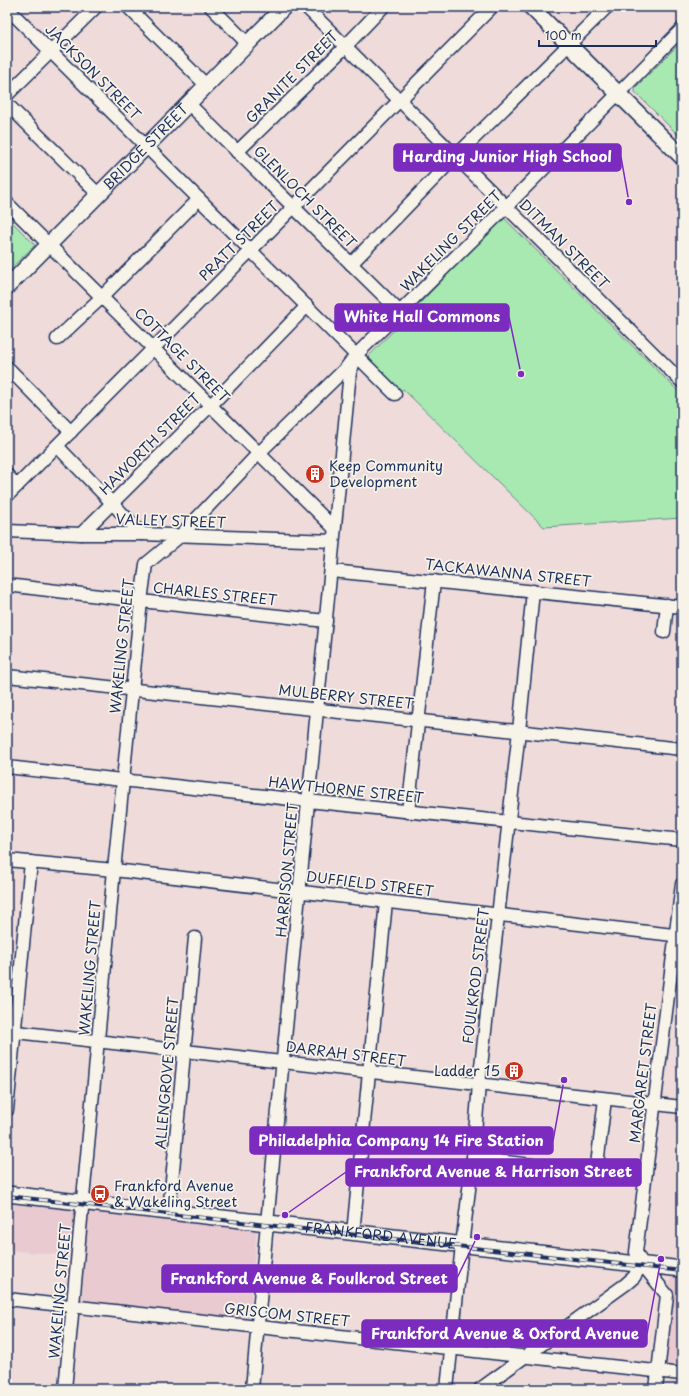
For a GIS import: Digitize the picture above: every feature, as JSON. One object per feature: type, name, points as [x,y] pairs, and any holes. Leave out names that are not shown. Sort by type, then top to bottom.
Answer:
[{"type":"main road","name":"BRIDGE STREET","points":[[7,287],[284,7]]},
{"type":"main road","points":[[531,7],[682,157]]},
{"type":"main road","name":"FRANKFORD AVENUE","points":[[7,1194],[681,1268]]},
{"type":"street","points":[[7,95],[96,7]]},
{"type":"street","points":[[128,7],[206,85]]},
{"type":"street","points":[[210,7],[248,44]]},
{"type":"street","name":"DITMAN STREET","points":[[306,7],[682,382]]},
{"type":"street","name":"GRANITE STREET","points":[[237,152],[383,7]]},
{"type":"street","name":"PRATT STREET","points":[[7,496],[492,7]]},
{"type":"street","points":[[351,264],[456,156],[607,7]]},
{"type":"street","name":"JACKSON STREET","points":[[7,8],[395,394]]},
{"type":"street","name":"WAKELING STREET","points":[[65,1389],[140,601],[146,564],[180,536],[259,453],[346,368],[356,355],[506,207],[682,29]]},
{"type":"street","points":[[7,104],[98,194]]},
{"type":"street","name":"GLENLOCH STREET","points":[[189,104],[400,312]]},
{"type":"street","points":[[57,339],[199,199]]},
{"type":"street","name":"COTTAGE STREET","points":[[7,203],[334,528]]},
{"type":"street","name":"HAWORTH STREET","points":[[81,534],[211,405],[307,306]]},
{"type":"street","name":"HARRISON STREET","points":[[252,1389],[316,710],[332,570],[334,528],[350,374],[356,355]]},
{"type":"street","points":[[7,367],[70,432]]},
{"type":"street","points":[[57,446],[142,534]]},
{"type":"street","points":[[7,476],[17,486]]},
{"type":"street","name":"VALLEY STREET","points":[[7,531],[333,541]]},
{"type":"street","name":"TACKAWANNA STREET","points":[[332,570],[682,607]]},
{"type":"street","points":[[408,812],[434,581]]},
{"type":"street","name":"CHARLES STREET","points":[[7,585],[326,621]]},
{"type":"street","name":"FOULKROD STREET","points":[[447,1389],[462,1245],[473,1158],[478,1084],[499,914],[533,591]]},
{"type":"street","points":[[664,632],[667,605]]},
{"type":"street","name":"MULBERRY STREET","points":[[7,676],[682,749]]},
{"type":"street","name":"HAWTHORNE STREET","points":[[7,767],[408,812],[682,840]]},
{"type":"street","name":"DUFFIELD STREET","points":[[7,860],[114,870],[679,935]]},
{"type":"street","points":[[7,1110],[11,1031],[31,862]]},
{"type":"street","name":"MARGARET STREET","points":[[642,1264],[636,1252],[679,935],[682,884]]},
{"type":"street","points":[[353,1233],[386,902]]},
{"type":"street","name":"ALLENGROVE STREET","points":[[169,1212],[195,938]]},
{"type":"street","name":"DARRAH STREET","points":[[11,1031],[682,1107]]},
{"type":"street","points":[[473,1158],[596,1173],[605,1099]]},
{"type":"street","points":[[480,1389],[626,1284],[634,1277],[642,1264],[667,1295],[660,1366],[656,1389]]},
{"type":"street","name":"GRISCOM STREET","points":[[7,1299],[682,1374]]},
{"type":"shaded area","points":[[7,1204],[257,1227],[249,1320],[82,1301],[84,1257],[7,1250]]},
{"type":"shaded area","points":[[671,1273],[682,1275],[682,1371],[662,1369]]},
{"type":"green space","points":[[682,41],[682,139],[635,92],[635,88]]},
{"type":"green space","points":[[7,217],[35,245],[7,272]]},
{"type":"green space","points":[[503,217],[682,395],[682,518],[544,527],[403,389],[401,391],[367,358]]},
{"type":"railway","points":[[7,1196],[682,1271]]},
{"type":"place","name":"Harding Junior High School","points":[[629,202]]},
{"type":"place","name":"White Hall Commons","points":[[521,374]]},
{"type":"place","name":"Keep Community Development","points":[[315,474]]},
{"type":"place","name":"Ladder 15","points":[[514,1071]]},
{"type":"place","name":"Philadelphia Company 14 Fire Station","points":[[564,1080]]},
{"type":"place","name":"Frankford Avenue & Wakeling Street","points":[[100,1194]]},
{"type":"place","name":"Frankford Avenue & Harrison Street","points":[[285,1215]]},
{"type":"place","name":"Frankford Avenue & Foulkrod Street","points":[[477,1237]]},
{"type":"place","name":"Frankford Avenue & Oxford Avenue","points":[[661,1259]]}]
